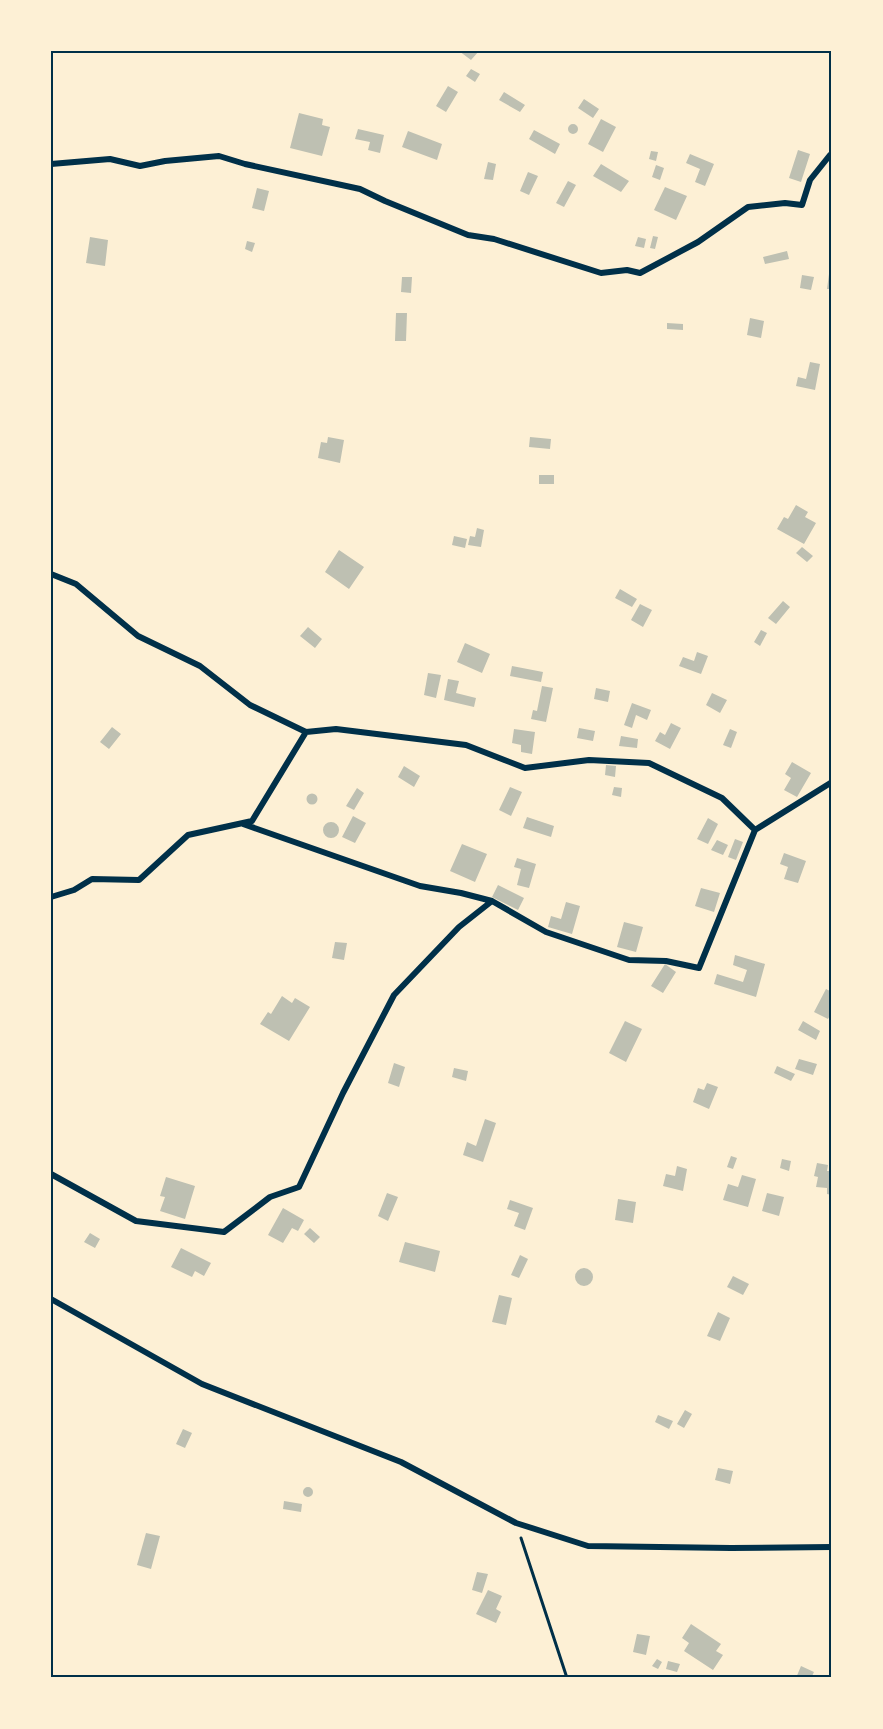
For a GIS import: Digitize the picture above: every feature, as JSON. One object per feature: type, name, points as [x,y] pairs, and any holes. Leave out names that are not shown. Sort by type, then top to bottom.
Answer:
[{"type":"street","points":[[51,164],[110,159],[140,166],[165,161],[219,156],[245,164],[360,189],[468,235],[494,240],[601,273],[627,270],[640,273],[698,242],[748,207],[785,203],[802,205],[810,180],[832,155]]},
{"type":"street","points":[[51,574],[76,584],[138,636],[200,666],[250,705],[306,732],[336,729],[466,746],[525,768],[589,760],[649,763],[722,798],[755,830]]},
{"type":"street","points":[[51,897],[74,890],[92,879],[139,880],[188,835],[252,821],[306,732]]},
{"type":"street","points":[[242,823],[420,886],[461,892],[492,901],[546,932],[596,950],[629,960],[666,961],[699,968],[755,830],[832,782]]},
{"type":"street","points":[[51,1174],[136,1221],[224,1232],[270,1197],[298,1186],[394,995],[459,927],[492,901]]},
{"type":"street","points":[[51,1299],[202,1384],[401,1462],[516,1522],[588,1546],[731,1548],[832,1546]]},
{"type":"path","points":[[516,1522],[567,1678]]},
{"type":"building","points":[[459,51],[479,51],[471,60]]},
{"type":"building","points":[[471,69],[480,74],[475,82],[466,76]]},
{"type":"building","points":[[448,86],[458,92],[446,112],[436,106]]},
{"type":"building","points":[[504,92],[525,105],[520,112],[499,100]]},
{"type":"building","points":[[584,99],[599,109],[593,118],[578,108]]},
{"type":"building","points":[[299,113],[323,119],[322,125],[330,127],[322,156],[290,148]]},
{"type":"building","points":[[601,119],[616,127],[603,152],[588,144]]},
{"type":"building","points":[[573,124],[577,125],[577,133],[573,134],[569,133],[568,129],[569,125]]},
{"type":"building","points":[[358,129],[384,135],[380,153],[368,150],[370,142],[355,139]]},
{"type":"building","points":[[534,130],[560,144],[555,154],[529,139]]},
{"type":"building","points":[[408,131],[442,144],[437,160],[402,147]]},
{"type":"building","points":[[798,150],[810,154],[801,182],[789,178]]},
{"type":"building","points":[[651,151],[658,152],[656,161],[649,159]]},
{"type":"building","points":[[690,154],[714,164],[705,186],[695,182],[700,169],[686,163]]},
{"type":"building","points":[[488,162],[496,164],[493,180],[484,179]]},
{"type":"building","points":[[601,164],[629,181],[621,192],[593,176]]},
{"type":"building","points":[[656,165],[664,168],[660,180],[652,177]]},
{"type":"building","points":[[528,172],[538,176],[529,195],[520,191]]},
{"type":"building","points":[[568,181],[576,185],[564,207],[556,203]]},
{"type":"building","points":[[665,187],[687,196],[676,220],[654,210]]},
{"type":"building","points":[[257,188],[269,191],[264,211],[252,208]]},
{"type":"building","points":[[653,236],[658,237],[655,249],[650,248]]},
{"type":"building","points":[[90,237],[108,240],[105,266],[86,263]]},
{"type":"building","points":[[638,237],[646,239],[644,248],[635,246]]},
{"type":"building","points":[[247,241],[255,243],[252,252],[245,249]]},
{"type":"building","points":[[787,251],[789,259],[765,264],[763,257]]},
{"type":"building","points":[[829,274],[832,274],[832,289],[827,289]]},
{"type":"building","points":[[802,275],[814,277],[811,290],[800,288]]},
{"type":"building","points":[[402,277],[412,277],[411,293],[401,292]]},
{"type":"building","points":[[396,313],[407,313],[406,341],[395,341]]},
{"type":"building","points":[[750,318],[764,321],[761,338],[747,335]]},
{"type":"building","points":[[667,323],[683,324],[683,330],[667,329]]},
{"type":"building","points":[[810,362],[820,364],[815,390],[796,386],[798,377],[806,379]]},
{"type":"building","points":[[328,437],[344,440],[340,463],[318,458],[321,442],[327,443]]},
{"type":"building","points":[[530,437],[551,439],[550,449],[529,447]]},
{"type":"building","points":[[539,475],[554,475],[554,484],[539,484]]},
{"type":"building","points":[[796,505],[808,512],[805,517],[816,523],[804,544],[777,529],[784,517],[788,519]]},
{"type":"building","points":[[477,528],[484,530],[481,547],[468,545],[470,536],[475,537]]},
{"type":"building","points":[[454,536],[467,539],[465,548],[452,545]]},
{"type":"building","points":[[802,547],[813,556],[807,562],[796,553]]},
{"type":"building","points":[[339,550],[364,567],[349,589],[325,572]]},
{"type":"building","points":[[620,589],[637,599],[632,607],[615,598]]},
{"type":"building","points":[[783,601],[790,607],[776,624],[768,618]]},
{"type":"building","points":[[640,604],[652,610],[643,627],[631,620]]},
{"type":"building","points":[[308,627],[322,639],[315,648],[300,636]]},
{"type":"building","points":[[761,630],[767,633],[760,646],[754,642]]},
{"type":"building","points":[[465,643],[490,654],[482,673],[457,662]]},
{"type":"building","points":[[697,652],[708,656],[701,674],[679,666],[683,657],[694,661]]},
{"type":"building","points":[[512,666],[543,672],[541,682],[510,676]]},
{"type":"building","points":[[428,673],[441,675],[436,698],[424,695]]},
{"type":"building","points":[[448,679],[459,681],[456,693],[476,698],[474,707],[444,700]]},
{"type":"building","points":[[542,686],[553,688],[546,722],[531,719],[533,710],[537,711]]},
{"type":"building","points":[[596,688],[610,691],[608,702],[594,699]]},
{"type":"building","points":[[712,693],[727,700],[720,713],[706,705]]},
{"type":"building","points":[[632,703],[651,710],[647,720],[636,715],[632,728],[624,725]]},
{"type":"building","points":[[671,723],[681,728],[670,749],[655,741],[660,732],[665,735]]},
{"type":"building","points":[[112,727],[121,734],[109,749],[100,742]]},
{"type":"building","points":[[579,728],[595,731],[593,741],[577,738]]},
{"type":"building","points":[[514,729],[535,732],[532,754],[521,752],[521,745],[512,743]]},
{"type":"building","points":[[730,729],[737,732],[731,748],[723,745]]},
{"type":"building","points":[[621,736],[638,739],[637,748],[619,746]]},
{"type":"building","points":[[792,762],[811,773],[797,797],[784,790],[791,778],[785,774]]},
{"type":"building","points":[[606,765],[616,766],[615,777],[605,775]]},
{"type":"building","points":[[404,766],[420,776],[414,787],[398,777]]},
{"type":"building","points":[[510,787],[522,792],[511,816],[499,810]]},
{"type":"building","points":[[614,787],[622,788],[621,797],[612,795]]},
{"type":"building","points":[[357,788],[364,793],[354,810],[346,806]]},
{"type":"building","points":[[312,794],[316,795],[316,803],[312,804],[308,803],[307,799],[308,795]]},
{"type":"building","points":[[353,816],[366,823],[355,843],[342,837]]},
{"type":"building","points":[[527,817],[554,826],[551,837],[523,828]]},
{"type":"building","points":[[708,818],[718,824],[708,844],[697,839]]},
{"type":"building","points":[[331,822],[337,824],[339,830],[337,836],[331,838],[325,836],[323,830],[325,824]]},
{"type":"building","points":[[735,839],[743,842],[736,860],[728,857]]},
{"type":"building","points":[[717,840],[728,845],[723,855],[711,850]]},
{"type":"building","points":[[462,844],[487,854],[475,882],[450,871]]},
{"type":"building","points":[[784,853],[806,861],[798,883],[784,879],[788,867],[780,864]]},
{"type":"building","points":[[517,858],[536,864],[529,888],[517,885],[521,869],[514,867]]},
{"type":"building","points":[[498,885],[524,898],[518,910],[492,897]]},
{"type":"building","points":[[701,888],[720,893],[714,912],[695,906]]},
{"type":"building","points":[[566,902],[580,906],[572,934],[548,927],[551,916],[561,919]]},
{"type":"building","points":[[624,922],[643,927],[636,952],[617,947]]},
{"type":"building","points":[[335,942],[347,943],[344,960],[332,958]]},
{"type":"building","points":[[735,955],[765,964],[756,997],[714,984],[717,974],[743,982],[747,970],[733,965]]},
{"type":"building","points":[[665,964],[676,972],[663,993],[651,986]]},
{"type":"building","points":[[826,989],[832,992],[832,1012],[828,1019],[814,1012]]},
{"type":"building","points":[[282,996],[292,1003],[295,998],[310,1007],[289,1041],[260,1024],[268,1012],[271,1014]]},
{"type":"building","points":[[625,1021],[642,1029],[626,1062],[609,1053]]},
{"type":"building","points":[[803,1021],[820,1031],[816,1040],[798,1030]]},
{"type":"building","points":[[799,1059],[817,1064],[813,1075],[795,1069]]},
{"type":"building","points":[[394,1063],[405,1067],[399,1087],[388,1083]]},
{"type":"building","points":[[777,1066],[795,1074],[791,1081],[774,1073]]},
{"type":"building","points":[[454,1068],[468,1071],[466,1081],[452,1077]]},
{"type":"building","points":[[707,1083],[718,1087],[709,1109],[693,1102],[698,1088],[704,1090]]},
{"type":"building","points":[[485,1119],[496,1123],[483,1162],[463,1155],[467,1142],[476,1146]]},
{"type":"building","points":[[731,1156],[737,1158],[733,1169],[727,1167]]},
{"type":"building","points":[[782,1159],[791,1161],[789,1171],[780,1168]]},
{"type":"building","points":[[817,1163],[828,1165],[827,1171],[832,1171],[832,1195],[827,1194],[827,1188],[816,1187],[818,1177],[814,1176]]},
{"type":"building","points":[[677,1166],[687,1169],[683,1191],[663,1186],[666,1174],[675,1176]]},
{"type":"building","points":[[742,1175],[756,1179],[748,1207],[723,1200],[728,1184],[738,1187]]},
{"type":"building","points":[[166,1177],[195,1186],[185,1219],[160,1211],[165,1197],[160,1196]]},
{"type":"building","points":[[387,1193],[398,1197],[388,1221],[378,1216]]},
{"type":"building","points":[[767,1193],[784,1197],[779,1216],[762,1211]]},
{"type":"building","points":[[618,1199],[636,1202],[633,1223],[615,1220]]},
{"type":"building","points":[[510,1200],[533,1208],[525,1230],[514,1226],[519,1213],[507,1209]]},
{"type":"building","points":[[283,1208],[304,1220],[298,1231],[292,1228],[283,1243],[268,1235]]},
{"type":"building","points":[[310,1228],[320,1237],[314,1243],[304,1234]]},
{"type":"building","points":[[90,1233],[100,1239],[95,1248],[84,1242]]},
{"type":"building","points":[[405,1242],[440,1251],[435,1272],[399,1262]]},
{"type":"building","points":[[181,1248],[211,1263],[204,1276],[195,1271],[192,1277],[171,1267]]},
{"type":"building","points":[[520,1255],[528,1259],[519,1278],[511,1275]]},
{"type":"building","points":[[584,1268],[590,1271],[593,1277],[590,1283],[584,1286],[578,1283],[575,1277],[578,1271]]},
{"type":"building","points":[[733,1276],[749,1284],[743,1295],[727,1287]]},
{"type":"building","points":[[499,1295],[512,1298],[506,1325],[492,1322]]},
{"type":"building","points":[[718,1312],[730,1318],[720,1341],[707,1336]]},
{"type":"building","points":[[685,1410],[692,1414],[684,1428],[677,1424]]},
{"type":"building","points":[[658,1415],[673,1421],[669,1429],[655,1422]]},
{"type":"building","points":[[183,1429],[192,1433],[185,1448],[176,1444]]},
{"type":"building","points":[[718,1468],[733,1471],[730,1484],[715,1480]]},
{"type":"building","points":[[308,1487],[313,1492],[308,1497],[303,1492]]},
{"type":"building","points":[[284,1501],[302,1504],[301,1512],[283,1509]]},
{"type":"building","points":[[146,1533],[160,1536],[151,1569],[137,1565]]},
{"type":"building","points":[[477,1572],[488,1574],[482,1593],[472,1590]]},
{"type":"building","points":[[488,1590],[502,1596],[496,1609],[501,1612],[496,1623],[476,1614]]},
{"type":"building","points":[[691,1624],[721,1644],[716,1651],[723,1655],[713,1670],[684,1651],[689,1643],[682,1638]]},
{"type":"building","points":[[637,1634],[650,1636],[646,1655],[633,1652]]},
{"type":"building","points":[[657,1659],[662,1662],[658,1669],[652,1666]]},
{"type":"building","points":[[668,1661],[680,1664],[677,1672],[666,1669]]},
{"type":"building","points":[[801,1666],[814,1672],[811,1678],[796,1678]]}]
